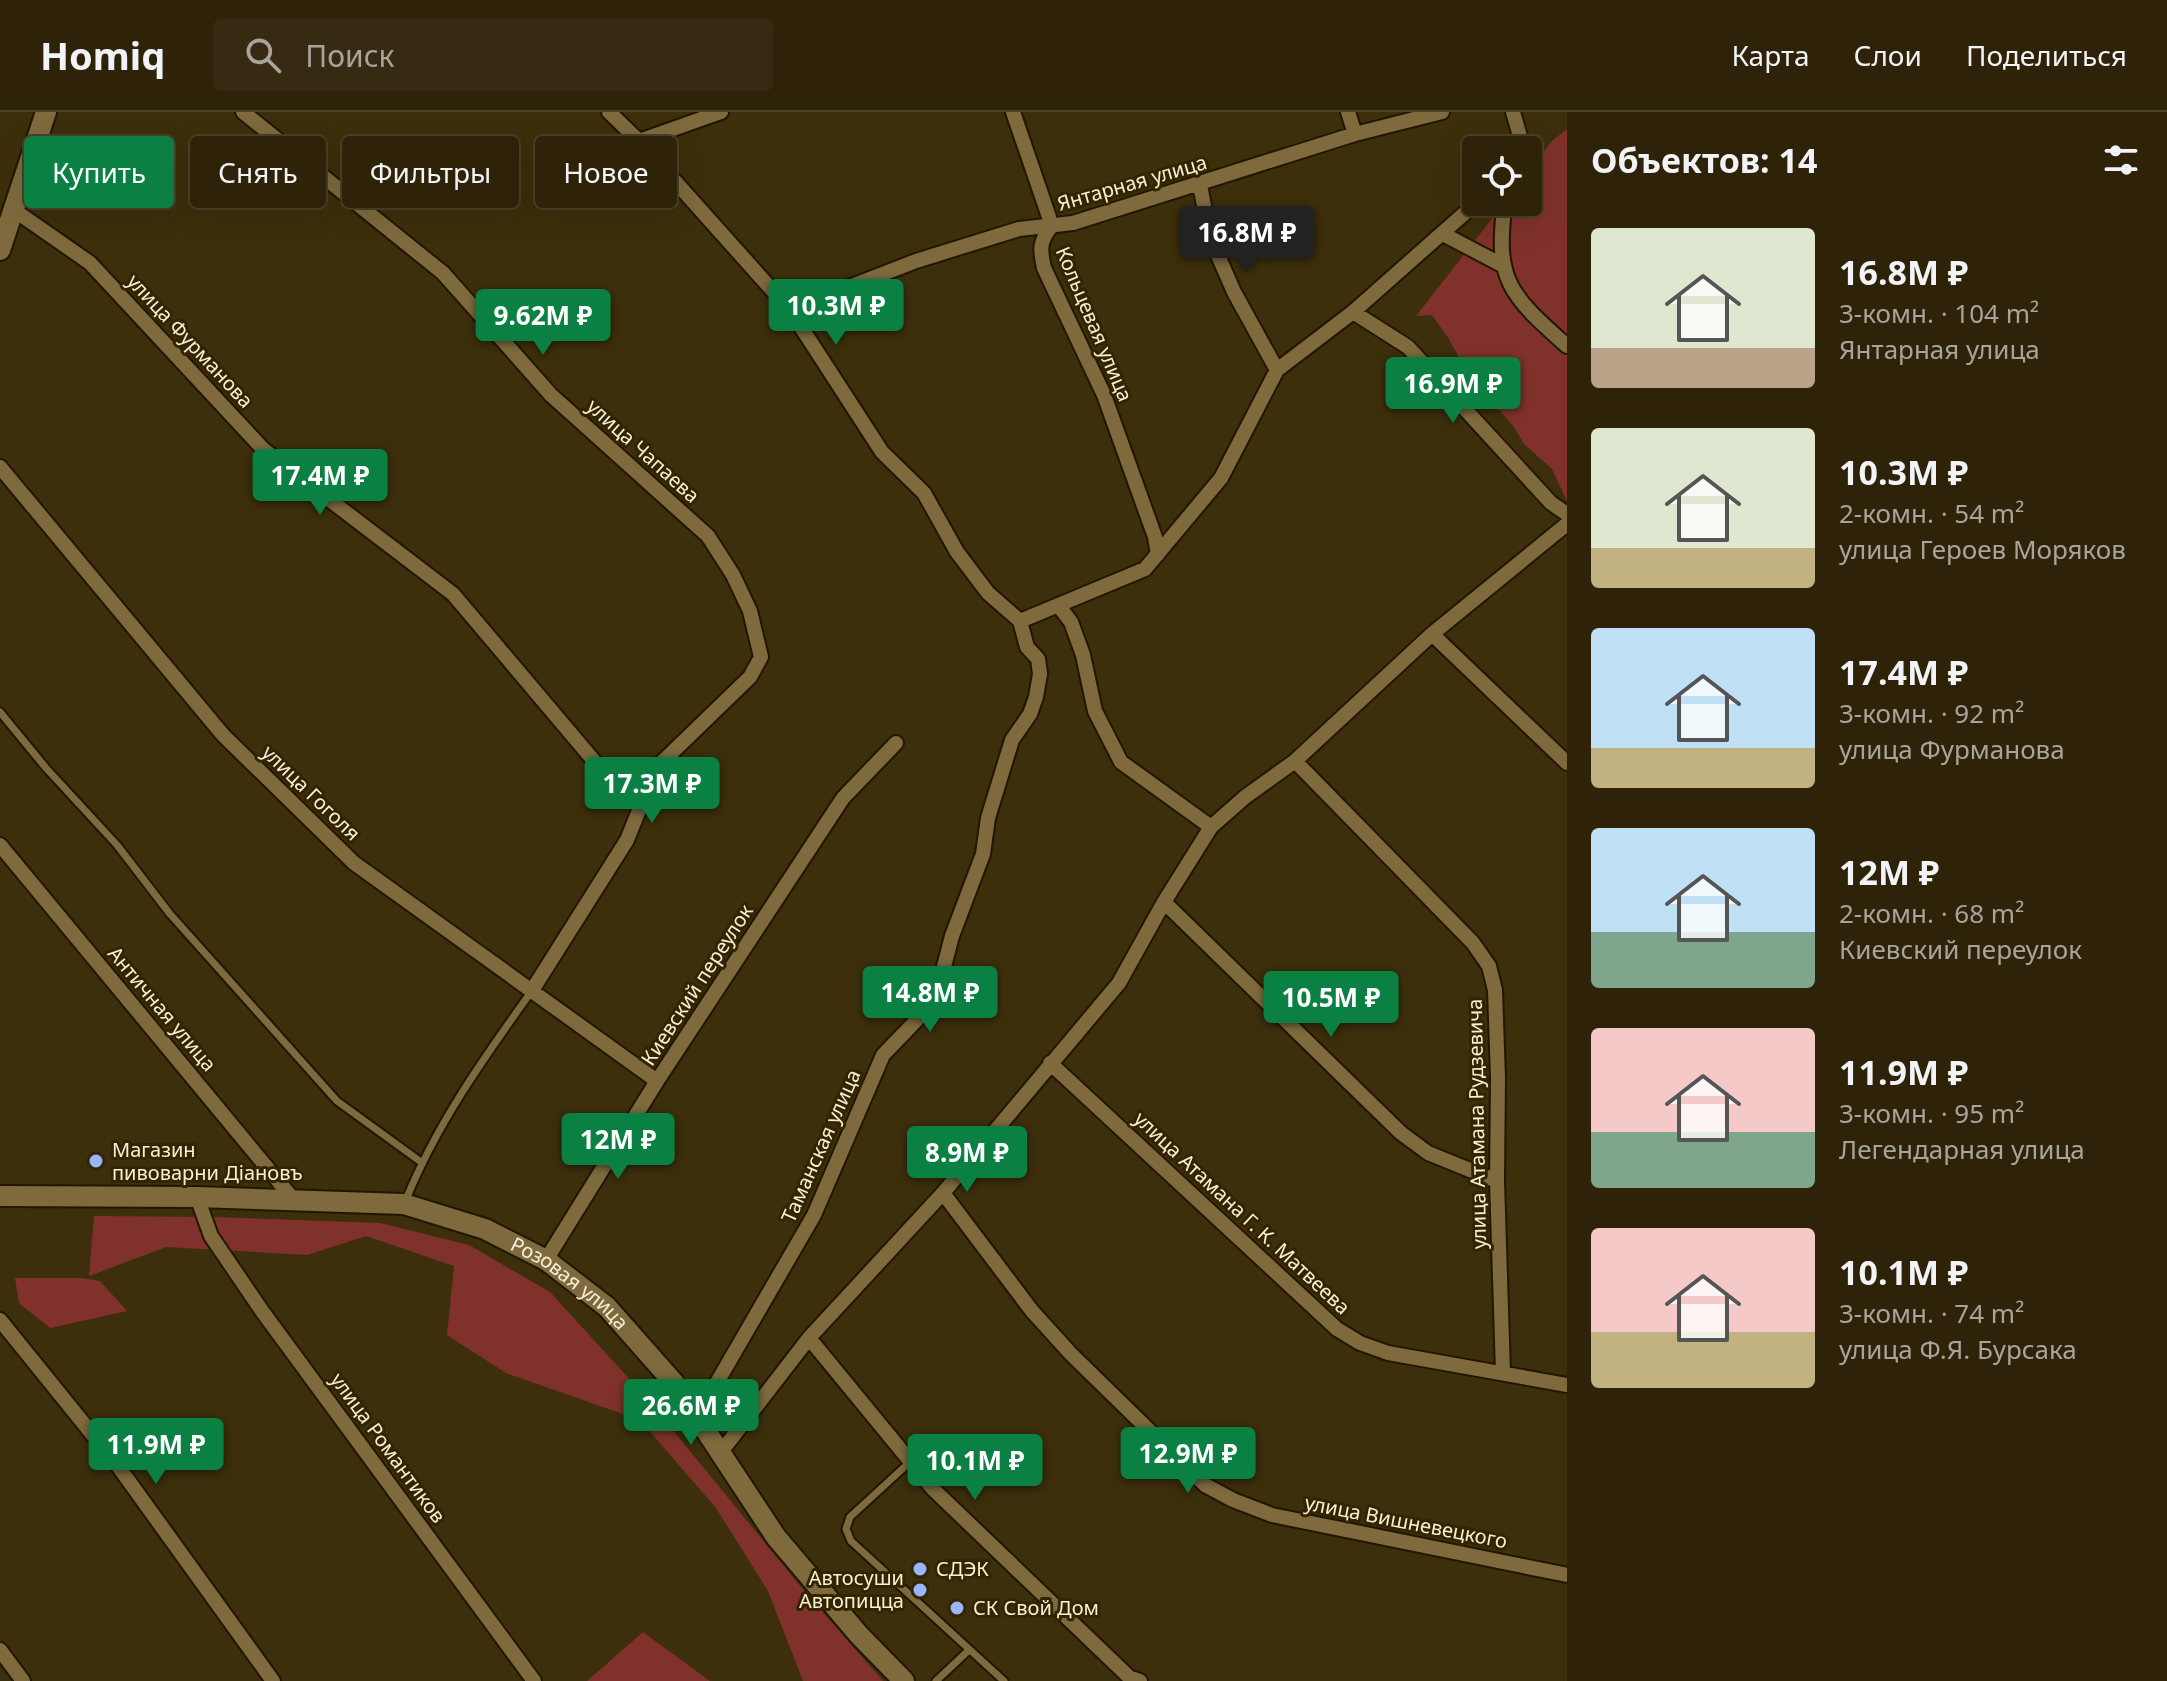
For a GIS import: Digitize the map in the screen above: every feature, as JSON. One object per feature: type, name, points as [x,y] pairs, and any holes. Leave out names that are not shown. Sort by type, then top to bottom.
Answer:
[{"type":"main road","points":[[0,250],[46,112]]},
{"type":"main road","name":"Розовая улица","points":[[0,1196],[197,1197],[404,1204],[485,1229],[546,1260],[607,1307],[675,1384],[776,1537],[859,1635],[904,1681]]},
{"type":"street","name":"улица Чапаева","points":[[243,112],[443,273],[551,395],[708,536],[733,575],[750,611],[761,657],[750,677],[656,768],[639,805]]},
{"type":"street","points":[[609,112],[634,136]]},
{"type":"street","points":[[653,136],[721,112]]},
{"type":"street","name":"Кольцевая улица","points":[[1013,112],[1051,227],[1043,236],[1039,248],[1044,268],[1104,395],[1155,537],[1158,554]]},
{"type":"street","points":[[1348,112],[1355,134]]},
{"type":"street","name":"Янтарная улица","points":[[790,310],[916,261],[1019,229],[1073,223],[1355,134],[1442,112]]},
{"type":"street","points":[[1513,112],[1520,136]]},
{"type":"street","points":[[677,184],[790,310],[882,452],[924,493],[965,563],[988,593],[1020,621],[1145,569],[1221,478],[1277,370],[1353,312],[1462,216]]},
{"type":"street","points":[[1200,185],[1210,237],[1234,292],[1277,370]]},
{"type":"street","name":"улица Фурманова","points":[[14,210],[90,263],[263,449],[453,594],[605,774],[639,805]]},
{"type":"street","points":[[1503,216],[1502,265],[1515,295],[1567,346]]},
{"type":"street","points":[[1443,234],[1502,265]]},
{"type":"street","points":[[1353,312],[1408,347],[1551,503],[1567,514]]},
{"type":"street","name":"улица Гоголя","points":[[0,467],[223,735],[354,863],[657,1081]]},
{"type":"street","points":[[721,1452],[809,1338],[943,1193],[1119,983],[1211,827],[1245,797],[1295,761],[1432,634],[1567,524]]},
{"type":"street","points":[[1058,605],[1071,622],[1083,655],[1095,711],[1121,762],[1211,827]]},
{"type":"street","name":"Таманская улица","points":[[697,1417],[814,1215],[883,1055],[935,1001],[952,936],[983,854],[988,818],[1012,740],[1030,714],[1036,697],[1040,674],[1038,659],[1027,647],[1020,621]]},
{"type":"street","points":[[1432,634],[1567,763]]},
{"type":"street","name":"Киевский переулок","points":[[546,1260],[657,1081],[843,798],[896,743]]},
{"type":"street","name":"улица Атамана Рудзевича","points":[[1295,761],[1473,943],[1489,966],[1495,990],[1497,1026],[1497,1181],[1503,1373]]},
{"type":"street","points":[[531,992],[627,840],[639,805]]},
{"type":"street","name":"Античная улица","points":[[0,845],[293,1199]]},
{"type":"street","points":[[1164,902],[1401,1133],[1428,1153],[1497,1181]]},
{"type":"street","name":"улица Атамана Г. К. Матвеева","points":[[1050,1063],[1337,1329],[1360,1343],[1388,1353],[1567,1385]]},
{"type":"street","name":"улица Вишневецкого","points":[[943,1193],[1032,1311],[1071,1354],[1205,1485],[1272,1515],[1567,1575]]},
{"type":"street","name":"улица Романтиков","points":[[197,1197],[211,1236],[262,1311],[534,1681]]},
{"type":"street","points":[[0,1320],[118,1466],[273,1681]]},
{"type":"street","points":[[809,1338],[933,1489],[1129,1677],[1140,1681]]},
{"type":"street","points":[[0,1650],[23,1681]]},
{"type":"lane","points":[[0,712],[46,768],[117,845],[170,914],[337,1101],[421,1162]]},
{"type":"lane","points":[[404,1204],[421,1162],[473,1073],[531,992]]},
{"type":"lane","points":[[911,1461],[850,1517],[846,1529],[851,1541],[1004,1681]]},
{"type":"lane","points":[[936,1681],[969,1650]]},
{"type":"shaded area","points":[[1567,129],[1567,501],[1552,469],[1524,444],[1514,427],[1470,376],[1432,315],[1416,316],[1494,216],[1542,216],[1542,154]]},
{"type":"shaded area","points":[[94,1216],[380,1223],[469,1245],[550,1292],[645,1396],[801,1587],[883,1681],[803,1681],[768,1591],[716,1508],[640,1420],[506,1373],[447,1335],[454,1266],[366,1236],[307,1255],[166,1247],[89,1276]]},
{"type":"shaded area","points":[[15,1278],[100,1281],[127,1311],[50,1328],[19,1303]]},
{"type":"shaded area","points":[[643,1632],[710,1681],[587,1681]]},
{"type":"place","name":"Магазин пивоварни Дiановъ","points":[[96,1161]]},
{"type":"place","name":"СДЭК","points":[[920,1569]]},
{"type":"place","name":"Автосуши Автопицца","points":[[920,1590]]},
{"type":"place","name":"СК Свой Дом","points":[[957,1608]]}]
